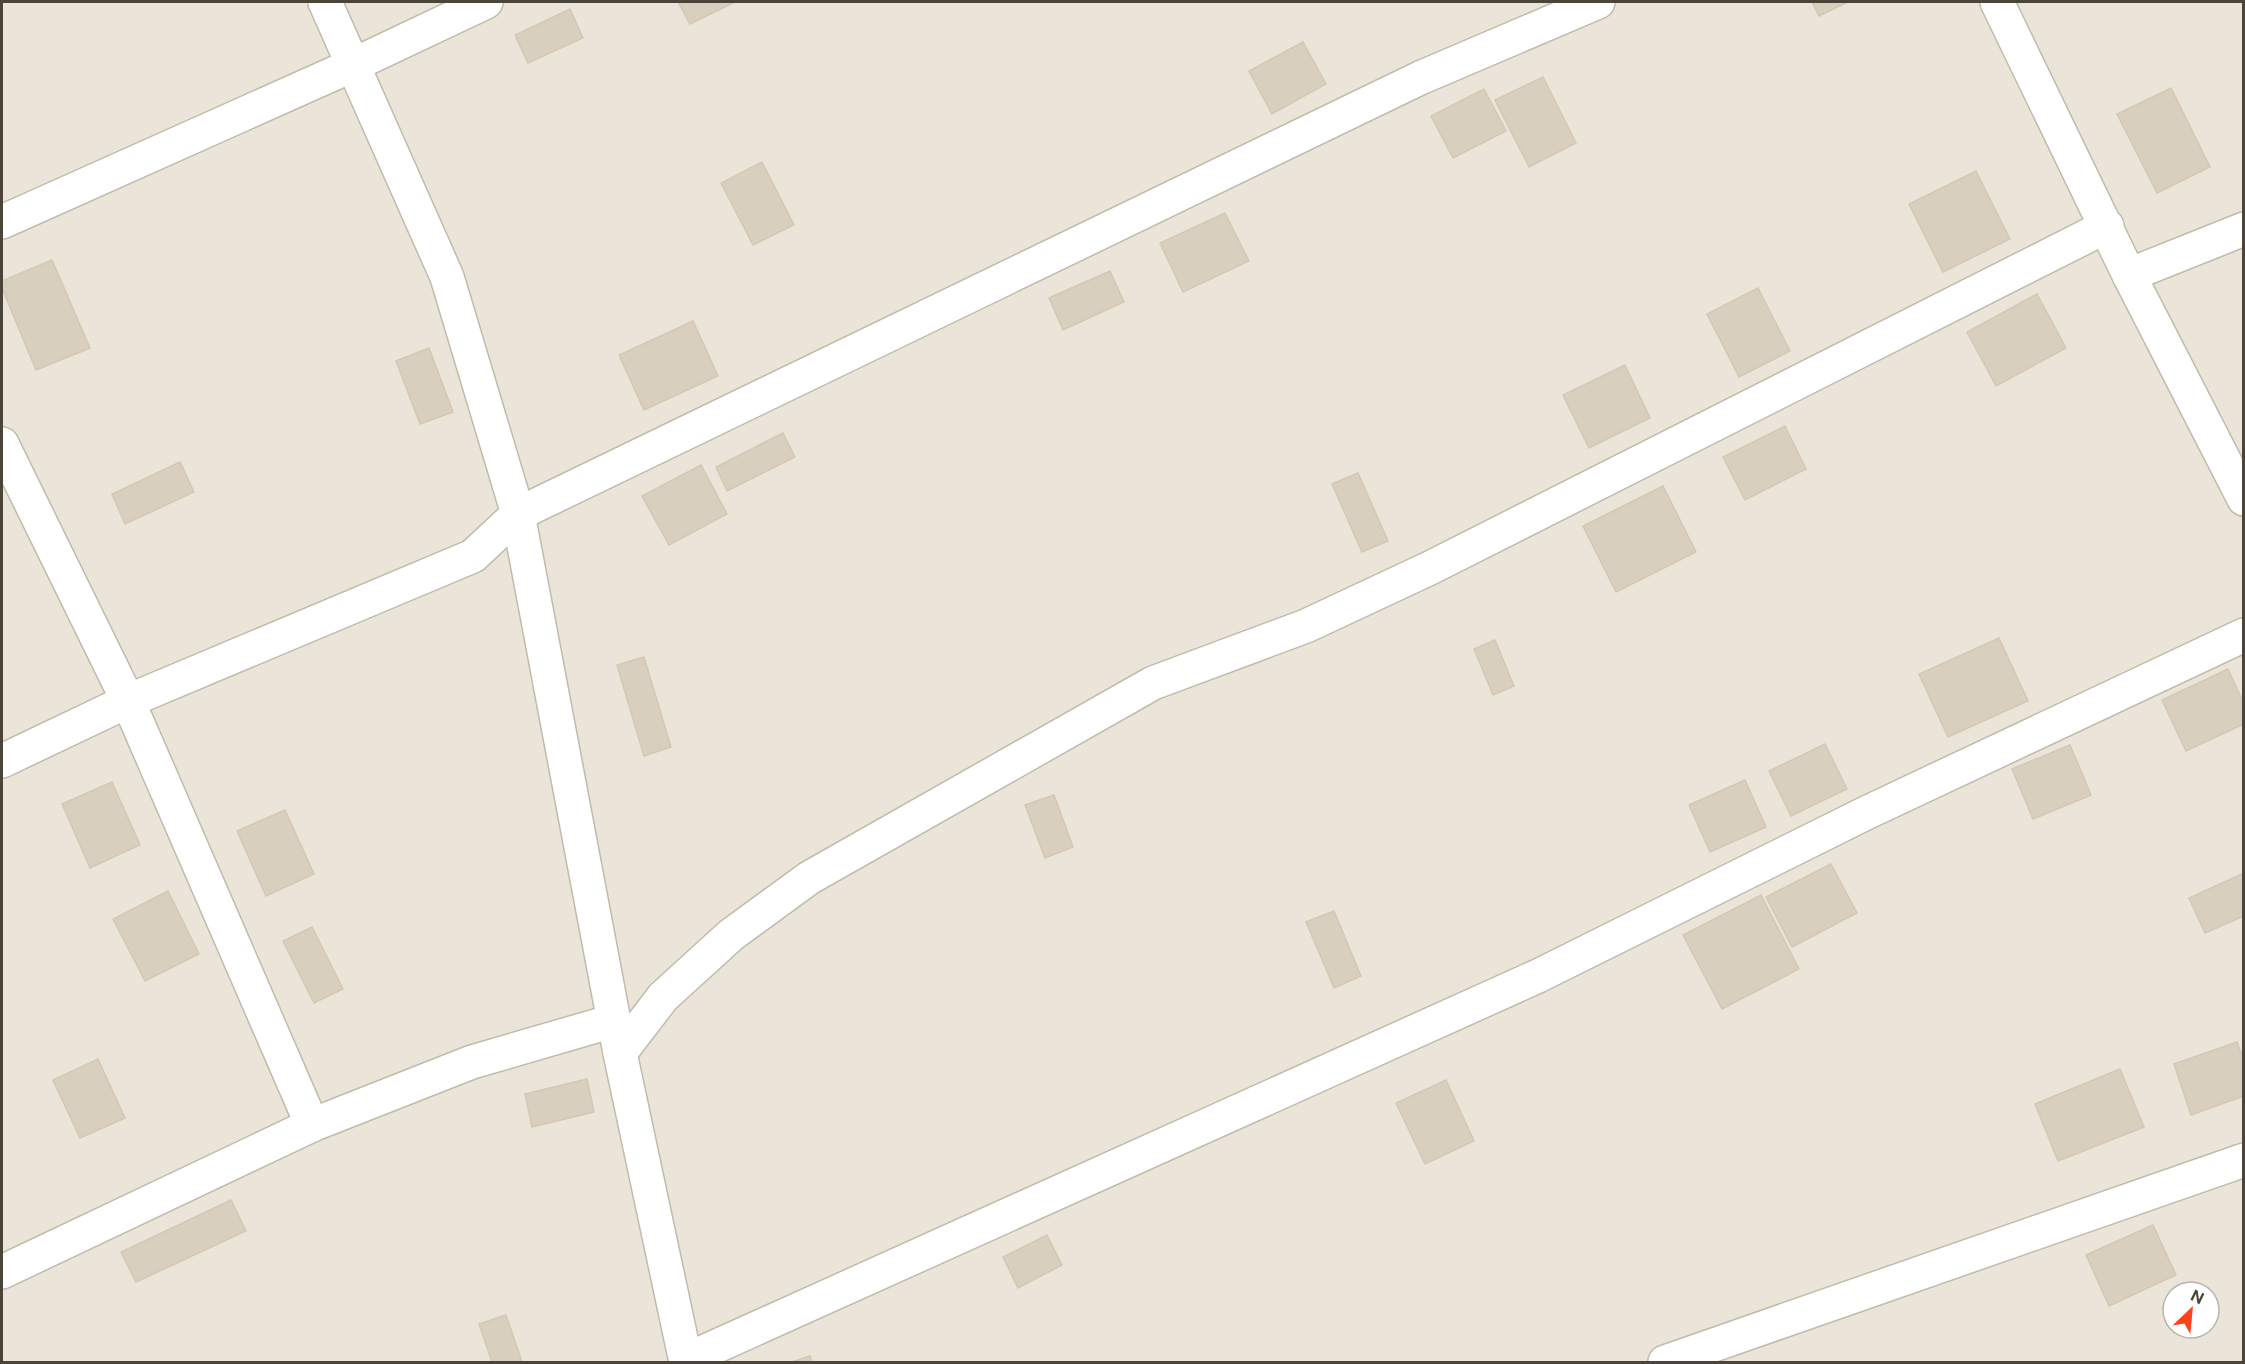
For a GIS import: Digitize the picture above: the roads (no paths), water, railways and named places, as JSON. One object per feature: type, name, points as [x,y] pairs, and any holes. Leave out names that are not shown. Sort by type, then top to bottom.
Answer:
[{"type":"street","points":[[325,2],[447,277],[518,514],[620,1053],[686,1361],[1538,976],[1866,813],[2244,635]]},
{"type":"street","points":[[2,222],[353,65],[486,2]]},
{"type":"street","points":[[2,760],[128,701],[473,556],[518,514],[1420,78],[1598,2]]},
{"type":"street","points":[[1997,2],[2129,275],[2244,499]]},
{"type":"street","points":[[620,1053],[663,997],[731,935],[809,878],[1153,683],[1306,626],[1430,568],[2107,226]]},
{"type":"street","points":[[2129,275],[2244,229]]},
{"type":"street","points":[[2,444],[128,701],[312,1125]]},
{"type":"street","points":[[2,1272],[312,1125],[472,1062],[614,1021]]},
{"type":"street","points":[[1665,1362],[2244,1160]]}]
